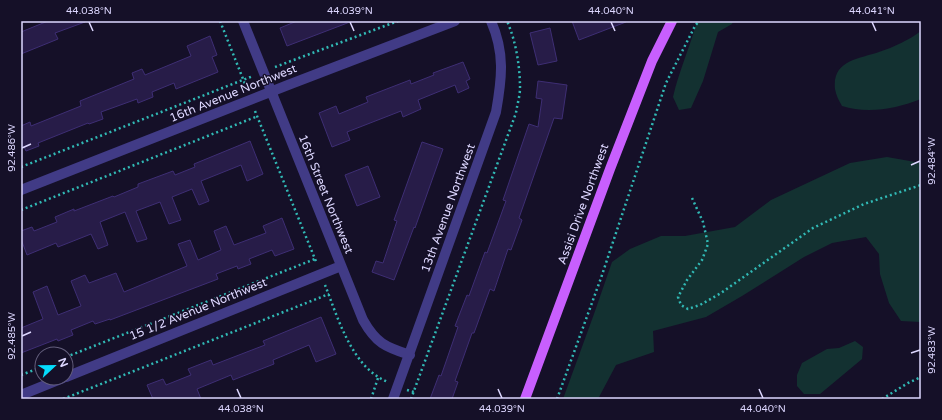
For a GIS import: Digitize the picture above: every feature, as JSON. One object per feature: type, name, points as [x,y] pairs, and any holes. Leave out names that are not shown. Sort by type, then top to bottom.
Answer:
[{"type":"main road","name":"Assisi Drive Northwest","points":[[525,399],[638,97],[652,61],[672,21]]},
{"type":"street","name":"16th Street Northwest","points":[[244,21],[263,72],[363,320],[370,333],[377,340],[391,349],[410,355]]},
{"type":"street","name":"16th Avenue Northwest","points":[[21,190],[456,21]]},
{"type":"street","name":"13th Avenue Northwest","points":[[393,399],[496,112],[502,74],[498,42],[491,21]]},
{"type":"street","name":"15 1/2 Avenue Northwest","points":[[74,374],[341,266]]},
{"type":"street","points":[[21,395],[43,386]]},
{"type":"path","points":[[220,21],[243,80]]},
{"type":"path","points":[[21,167],[398,21]]},
{"type":"path","points":[[411,399],[516,113],[520,89],[518,66],[514,44],[507,21]]},
{"type":"path","points":[[557,399],[601,278],[666,83],[699,21]]},
{"type":"path","points":[[21,210],[258,116],[315,259],[74,354]]},
{"type":"path","points":[[692,198],[703,222],[708,244],[702,260],[687,280],[678,297],[681,305],[688,308],[700,305],[721,293],[813,228],[864,204],[921,185]]},
{"type":"path","points":[[63,399],[328,294],[339,324],[349,342],[370,372],[378,378],[371,399]]},
{"type":"path","points":[[21,375],[34,369]]},
{"type":"path","points":[[882,399],[921,377]]},
{"type":"green space","points":[[697,21],[733,21],[732,24],[718,32],[703,81],[691,108],[679,110],[673,97]]},
{"type":"green space","points":[[921,31],[921,99],[892,108],[871,110],[861,110],[842,106],[835,89],[835,79],[842,66],[855,59],[896,46]]},
{"type":"green space","points":[[887,157],[921,163],[921,322],[901,321],[889,303],[880,274],[879,254],[866,237],[832,243],[804,257],[706,317],[653,331],[654,352],[616,365],[598,399],[563,399],[612,262],[630,249],[661,236],[685,236],[735,227],[771,200],[850,163]]},
{"type":"green space","points":[[855,341],[863,347],[862,359],[820,394],[804,394],[797,386],[797,375],[802,363],[827,349],[839,348]]},
{"type":"building","points":[[48,21],[85,22],[55,33],[58,39],[21,54],[21,32]]},
{"type":"building","points":[[297,21],[350,22],[287,46],[280,28]]},
{"type":"building","points":[[572,21],[626,21],[626,22],[579,40]]},
{"type":"building","points":[[550,28],[557,61],[538,65],[530,33]]},
{"type":"building","points":[[210,36],[217,55],[212,57],[218,72],[176,89],[174,83],[152,92],[153,97],[138,103],[137,99],[101,112],[103,119],[89,124],[88,123],[38,143],[39,146],[26,151],[24,147],[21,148],[21,126],[30,122],[31,126],[81,106],[80,101],[134,79],[132,73],[142,69],[145,75],[191,56],[187,46]]},
{"type":"building","points":[[463,62],[470,79],[466,81],[469,88],[458,93],[455,85],[418,100],[421,109],[403,117],[401,111],[347,132],[350,140],[332,147],[319,113],[336,106],[339,114],[368,102],[366,97],[410,80],[411,84],[434,75],[433,73]]},
{"type":"building","points":[[538,81],[567,85],[562,119],[554,118],[519,218],[522,220],[511,250],[508,249],[494,291],[490,289],[474,333],[472,333],[455,381],[458,382],[452,399],[430,399],[439,375],[441,376],[458,327],[455,326],[467,295],[469,296],[485,252],[487,253],[506,201],[503,200],[529,124],[538,127],[542,99],[536,98]]},
{"type":"building","points":[[250,141],[263,174],[247,181],[241,165],[201,181],[209,201],[199,205],[192,189],[172,197],[181,220],[169,224],[160,202],[136,211],[147,239],[137,242],[125,212],[100,222],[108,245],[98,249],[91,234],[58,247],[56,243],[27,255],[21,239],[21,231],[32,227],[34,231],[57,222],[55,217],[74,209],[74,211],[113,196],[114,197],[138,187],[138,184],[173,171],[175,175],[195,167],[194,164]]},
{"type":"building","points":[[422,142],[443,149],[415,228],[414,227],[394,280],[372,272],[376,261],[383,263],[397,221],[394,220]]},
{"type":"building","points":[[368,166],[380,197],[357,206],[345,175]]},
{"type":"building","points":[[282,218],[294,249],[275,256],[272,250],[249,259],[251,264],[238,269],[237,266],[216,274],[218,279],[110,320],[95,324],[93,321],[71,330],[73,335],[58,341],[57,339],[39,346],[34,346],[34,348],[21,353],[21,328],[43,319],[33,292],[47,286],[58,315],[81,306],[71,281],[85,275],[89,283],[116,273],[124,292],[187,266],[178,244],[190,240],[198,260],[221,250],[214,231],[226,226],[234,245],[266,233],[263,226]]},
{"type":"building","points":[[321,317],[336,354],[316,362],[309,345],[273,360],[274,364],[233,380],[231,375],[197,389],[201,399],[153,399],[147,385],[163,379],[166,385],[191,375],[188,369],[211,360],[213,365],[265,345],[263,341]]}]
